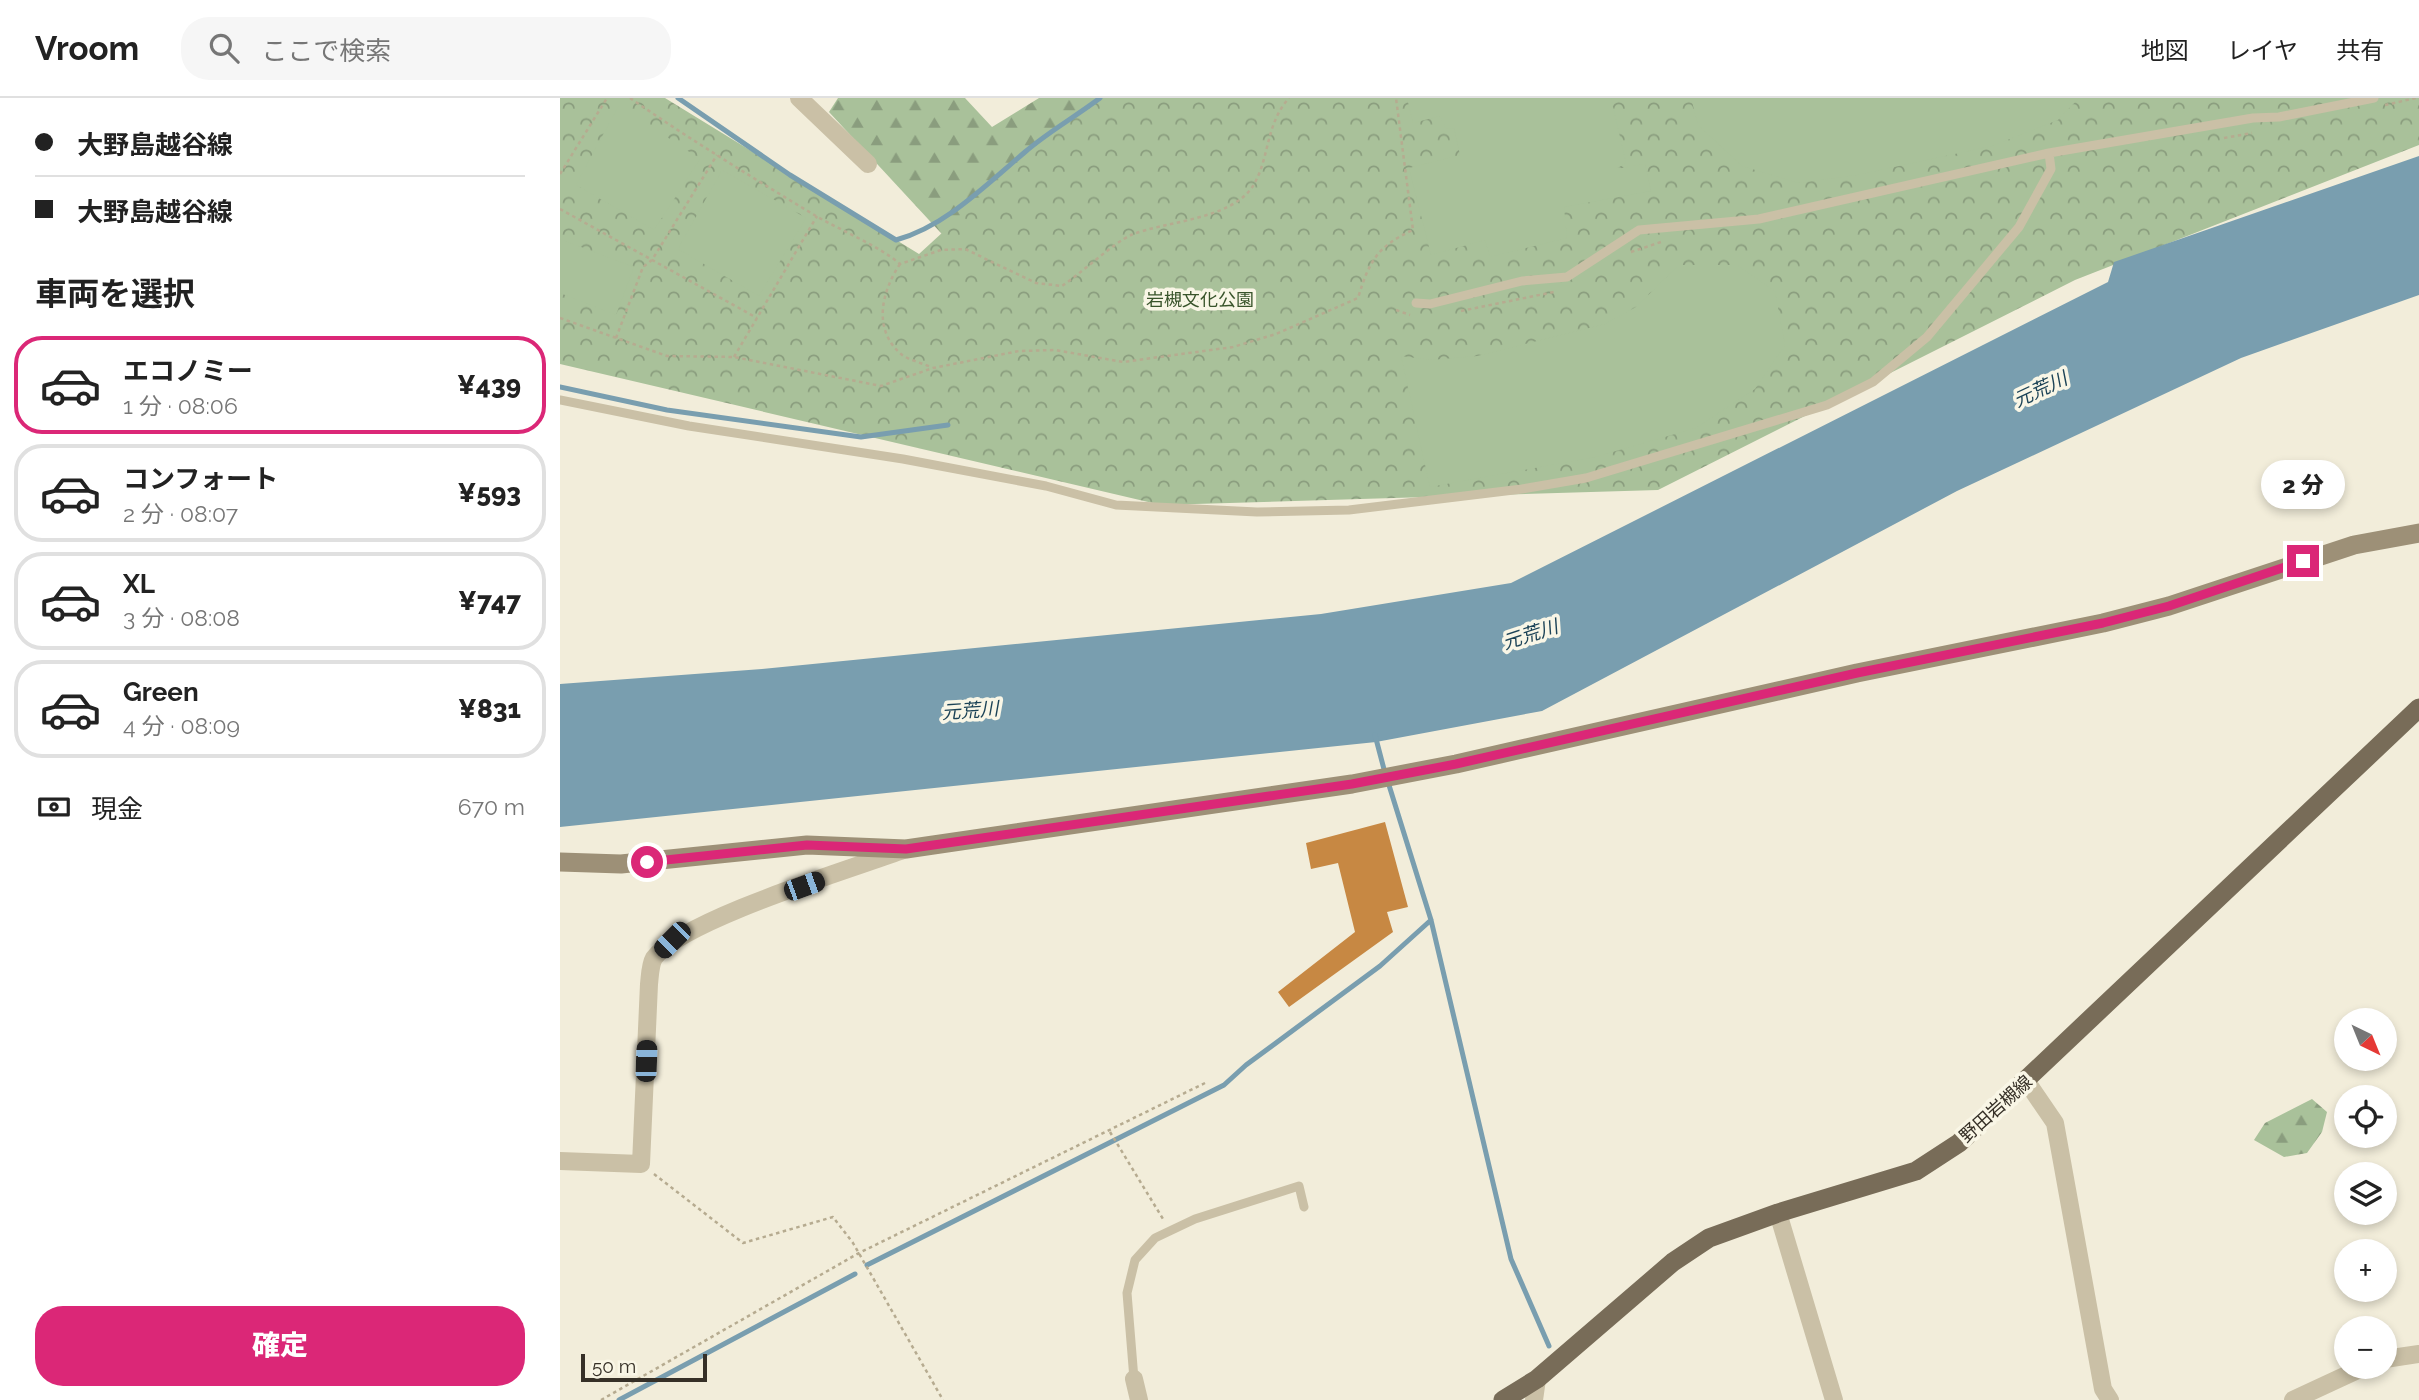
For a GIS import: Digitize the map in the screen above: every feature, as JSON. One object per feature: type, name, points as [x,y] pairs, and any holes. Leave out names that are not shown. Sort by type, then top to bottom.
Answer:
[{"type":"main road","points":[[560,862],[621,864],[807,845],[906,849],[1352,784],[1456,764],[1857,673],[2103,623],[2169,606],[2354,545],[2419,533]]},
{"type":"main road","name":"野田岩槻線","points":[[1503,1400],[1537,1380],[1673,1262],[1709,1238],[1778,1213],[1916,1171],[1959,1143],[2027,1082],[2419,708]]},
{"type":"street","points":[[799,98],[868,164]]},
{"type":"street","points":[[560,1161],[641,1164],[649,984],[653,960],[672,940],[727,914],[906,849]]},
{"type":"street","points":[[2027,1082],[2055,1123],[2103,1389],[2110,1400]]},
{"type":"street","points":[[1778,1213],[1834,1400]]},
{"type":"street","points":[[2397,1357],[2419,1353]]},
{"type":"street","points":[[1134,1379],[1139,1400]]},
{"type":"street","points":[[2293,1400],[2338,1379]]},
{"type":"street","points":[[1534,1400],[1537,1380]]},
{"type":"lane","points":[[1416,303],[1430,304],[1522,281],[1567,276],[1639,230],[1759,219],[2049,153],[2253,118],[2280,117],[2374,98]]},
{"type":"lane","points":[[560,400],[689,426],[903,459],[1046,486],[1116,505],[1257,512],[1349,510],[1535,487],[1586,478],[1827,405],[1873,382],[1927,337],[2020,227],[2051,169],[2049,153]]},
{"type":"lane","points":[[1134,1379],[1127,1293],[1135,1260],[1155,1238],[1195,1219],[1299,1186],[1304,1207]]},
{"type":"path","points":[[560,174],[607,98]]},
{"type":"path","points":[[630,98],[716,155],[817,216],[888,254],[900,264]]},
{"type":"path","points":[[933,368],[902,355],[887,335],[882,307],[887,283],[900,264],[941,250],[965,249],[1036,283],[1062,285],[1130,235],[1187,221],[1234,203],[1252,186],[1276,112],[1289,98]]},
{"type":"path","points":[[560,318],[667,356],[734,357],[881,386],[933,368],[1019,351],[1055,350],[1123,362],[1233,347],[1276,334],[1358,298],[1369,264],[1392,240],[1413,230],[1396,98]]},
{"type":"path","points":[[616,338],[643,267],[652,260],[716,155]]},
{"type":"path","points":[[560,209],[757,318]]},
{"type":"path","points":[[734,357],[817,216]]},
{"type":"path","points":[[1623,254],[1671,239]]},
{"type":"path","points":[[1458,311],[1564,288]]},
{"type":"path","points":[[1396,310],[1417,315]]},
{"type":"path","points":[[604,1399],[859,1253],[1205,1083]]},
{"type":"path","points":[[1109,1130],[1170,1230]]},
{"type":"path","points":[[641,1164],[743,1243],[833,1217],[859,1253],[943,1400]]},
{"type":"green space","name":"岩槻文化公園","points":[[560,98],[665,98],[919,254],[1089,98],[2419,98],[2419,145],[2075,280],[1658,490],[1161,505],[560,364]]},
{"type":"green space","points":[[838,98],[965,98],[992,127],[1039,98],[1233,98],[1002,299],[829,112]]},
{"type":"green space","points":[[1407,98],[1611,98],[1626,163],[1616,169],[1645,164],[1651,191],[1564,207],[1567,238],[1490,257],[1485,240],[1431,255],[1409,168],[1460,155],[1454,128],[1446,129],[1440,116],[1413,123]]},
{"type":"green space","points":[[1691,98],[2079,98],[2058,120],[1992,146],[1857,175],[1798,183],[1742,166],[1698,125]]},
{"type":"green space","points":[[619,105],[700,159],[654,230],[576,185]]},
{"type":"green space","points":[[722,170],[806,218],[759,296],[678,249]]},
{"type":"green space","points":[[560,239],[634,267],[616,315],[560,293]]},
{"type":"green space","points":[[1679,265],[1737,265],[1775,291],[1785,345],[1755,389],[1696,428],[1595,457],[1430,487],[1401,356],[1431,360],[1477,356],[1605,324],[1636,307]]},
{"type":"green space","points":[[2312,1099],[2327,1112],[2322,1132],[2307,1153],[2284,1157],[2254,1140],[2265,1123]]},
{"type":"water","name":"元荒川","points":[[2419,156],[2419,295],[2241,358],[1957,491],[1542,711],[1376,742],[560,827],[560,684],[762,669],[1321,614],[1511,583],[2108,282],[2114,262]]},
{"type":"building","points":[[1385,822],[1408,907],[1387,912],[1393,932],[1289,1007],[1278,992],[1355,932],[1338,863],[1311,869],[1306,843]]},
{"type":"waterway","points":[[678,98],[790,175],[896,240],[914,234],[949,215],[1034,145],[1100,98]]},
{"type":"waterway","points":[[560,387],[667,410],[861,437],[948,425]]},
{"type":"waterway","points":[[1375,735],[1385,773]]},
{"type":"waterway","points":[[1388,782],[1431,920],[1511,1259],[1549,1346]]},
{"type":"waterway","points":[[867,1265],[1224,1085],[1246,1065],[1380,966],[1431,920]]},
{"type":"waterway","points":[[619,1400],[855,1274]]},
{"type":"route","points":[[647,862],[807,845],[906,849],[1352,784],[1456,764],[1857,673],[2103,623],[2169,606],[2303,561]]}]
